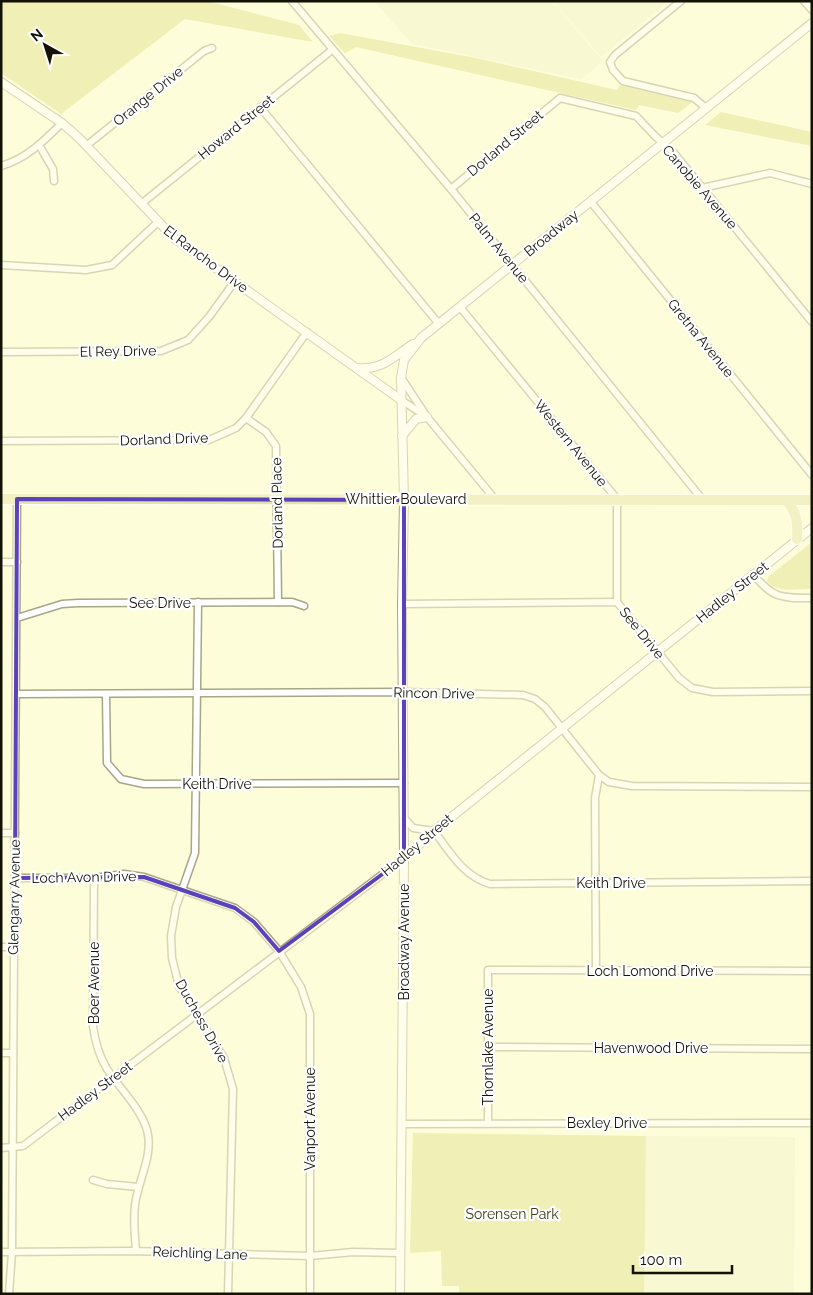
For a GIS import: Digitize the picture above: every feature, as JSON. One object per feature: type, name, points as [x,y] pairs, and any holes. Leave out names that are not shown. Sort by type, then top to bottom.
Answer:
[{"type":"main road","name":"Whittier Boulevard","points":[[1,499],[404,500],[494,498],[812,500]]},
{"type":"main road","points":[[786,500],[794,509],[798,523],[797,539]]},
{"type":"street","name":"Palm Avenue","points":[[292,1],[451,188],[702,499]]},
{"type":"street","points":[[681,1],[615,55],[610,62],[613,70],[623,81],[694,98],[706,108]]},
{"type":"street","points":[[804,1],[812,10]]},
{"type":"street","name":"Broadway","points":[[404,500],[401,378],[404,360],[421,338],[812,23]]},
{"type":"street","name":"Orange Drive","points":[[86,146],[204,51],[212,48]]},
{"type":"street","name":"Howard Street","points":[[141,204],[332,50]]},
{"type":"street","name":"El Rancho Drive","points":[[1,82],[62,124],[86,146],[175,239],[426,417]]},
{"type":"street","name":"Dorland Street","points":[[451,188],[560,98]]},
{"type":"street","name":"Canobie Avenue","points":[[560,98],[636,116],[674,153],[812,322]]},
{"type":"street","points":[[260,107],[439,324]]},
{"type":"street","points":[[1,166],[14,162],[39,145],[62,124]]},
{"type":"street","points":[[39,145],[53,169],[54,181]]},
{"type":"street","points":[[702,188],[770,174],[812,184]]},
{"type":"street","name":"Gretna Avenue","points":[[591,202],[812,475]]},
{"type":"street","points":[[1,265],[86,270],[112,265],[158,222]]},
{"type":"street","name":"El Rey Drive","points":[[1,352],[161,351],[188,340],[209,317],[235,281]]},
{"type":"street","name":"Western Avenue","points":[[460,307],[617,499],[617,602]]},
{"type":"street","name":"Dorland Drive","points":[[1,441],[209,440],[236,428],[246,418],[306,332]]},
{"type":"street","points":[[357,368],[372,369],[380,366],[421,338]]},
{"type":"street","name":"El Rancho Drive","points":[[401,378],[426,417],[494,498]]},
{"type":"street","points":[[402,436],[416,420],[426,417]]},
{"type":"street","name":"Dorland Place","points":[[246,418],[266,432],[276,446],[278,602]]},
{"type":"street","name":"Glengarry Avenue","points":[[9,1294],[12,1252],[17,499]]},
{"type":"street","name":"Broadway Avenue","points":[[400,1294],[399,1253],[403,1124],[404,692],[402,604],[404,500]]},
{"type":"street","name":"Hadley Street","points":[[12,1148],[23,1146],[113,1076],[197,1015],[404,858],[434,831],[812,528]]},
{"type":"street","points":[[1,562],[17,562]]},
{"type":"street","points":[[753,574],[765,589],[780,598],[812,598]]},
{"type":"street","name":"Duchess Drive","points":[[198,602],[196,853],[176,907],[171,936],[172,958],[179,986],[224,1058],[233,1089],[231,1254],[228,1294]]},
{"type":"street","name":"See Drive","points":[[17,618],[62,604],[78,603],[292,602],[304,606]]},
{"type":"street","name":"See Drive","points":[[402,604],[617,602],[685,684],[700,690],[812,691]]},
{"type":"street","name":"Rincon Drive","points":[[16,694],[404,692],[524,695],[535,699],[545,707],[599,775],[609,782],[632,786],[812,787]]},
{"type":"street","name":"Keith Drive","points":[[106,694],[105,748],[107,762],[121,779],[144,784],[404,782]]},
{"type":"street","points":[[596,971],[595,798],[599,775]]},
{"type":"street","points":[[404,818],[413,828],[434,831]]},
{"type":"street","name":"Keith Drive","points":[[434,831],[467,873],[477,880],[490,884],[812,881]]},
{"type":"street","points":[[1,833],[15,833]]},
{"type":"street","name":"Loch Avon Drive","points":[[14,878],[94,878],[124,874],[144,877],[182,888],[235,908],[254,922],[279,951]]},
{"type":"street","name":"Boer Avenue","points":[[94,878],[93,1026],[99,1052],[139,1113],[149,1139],[148,1152],[138,1187],[135,1207],[136,1251]]},
{"type":"street","points":[[1,947],[14,947]]},
{"type":"street","name":"Vanport Avenue","points":[[279,951],[301,987],[310,1014],[310,1294]]},
{"type":"street","name":"Loch Lomond Drive","points":[[488,970],[812,971]]},
{"type":"street","name":"Thornlake Avenue","points":[[488,970],[490,1047],[488,1123]]},
{"type":"street","name":"Havenwood Drive","points":[[490,1047],[812,1049]]},
{"type":"street","points":[[1,1053],[12,1053]]},
{"type":"street","name":"Bexley Drive","points":[[403,1124],[812,1123]]},
{"type":"street","points":[[1,1148],[12,1148]]},
{"type":"street","points":[[93,1180],[107,1184],[138,1187]]},
{"type":"street","name":"Reichling Lane","points":[[1,1252],[136,1251],[310,1256],[353,1252],[399,1253]]},
{"type":"highlighted area","points":[[17,499],[404,500],[404,858],[279,951],[254,922],[235,908],[144,877],[15,878]]},
{"type":"shaded area","points":[[374,1],[552,1],[602,60],[598,66],[581,79],[412,44]]},
{"type":"shaded area","points":[[553,1],[669,1],[601,57]]},
{"type":"shaded area","points":[[646,1136],[795,1137],[794,1294],[644,1294]]},
{"type":"green space","points":[[1,1],[207,1],[299,25],[313,42],[185,19],[61,114],[1,73]]},
{"type":"green space","points":[[340,33],[476,58],[617,90],[620,85],[691,102],[678,113],[639,105],[636,110],[356,47],[345,53],[329,36]]},
{"type":"green space","points":[[721,112],[812,132],[812,146],[705,125]]},
{"type":"green space","points":[[812,542],[812,589],[782,589],[767,582],[768,577]]},
{"type":"green space","name":"Sorensen Park","points":[[413,1133],[646,1136],[644,1294],[459,1294],[459,1286],[442,1286],[441,1251],[410,1253]]}]
